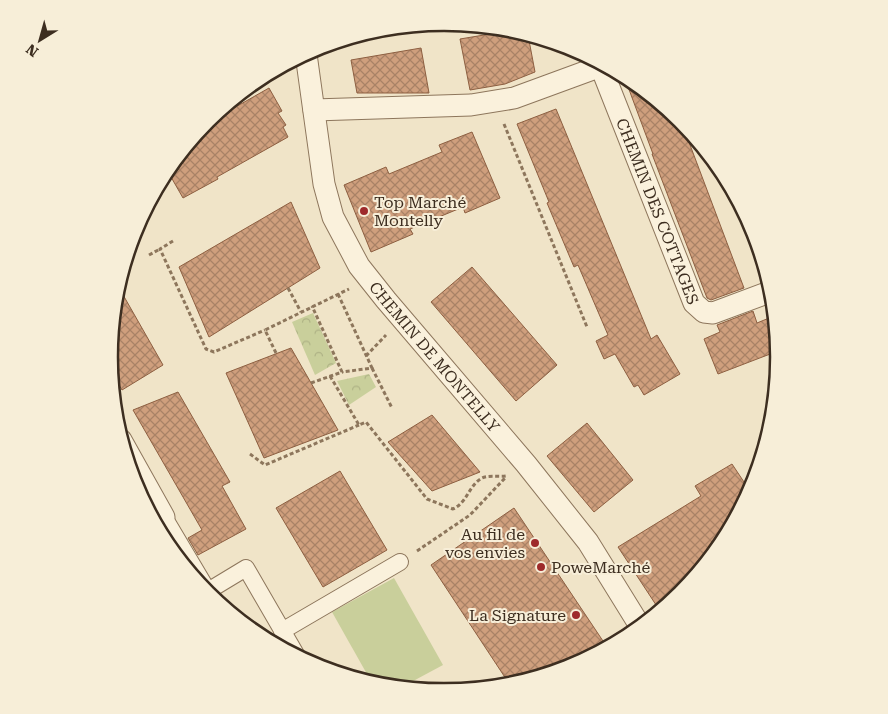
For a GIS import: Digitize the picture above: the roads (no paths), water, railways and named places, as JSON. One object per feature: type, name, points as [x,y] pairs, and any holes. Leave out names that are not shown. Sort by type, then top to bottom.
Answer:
[{"type":"street","name":"CHEMIN DE MONTELLY","points":[[307,62],[324,184],[333,217],[359,266],[520,457],[588,542],[636,620]]},
{"type":"street","name":"CHEMIN DES COTTAGES","points":[[314,110],[471,105],[514,98],[595,69]]},
{"type":"street","name":"CHEMIN DES COTTAGES","points":[[606,75],[694,303],[704,312],[713,314],[763,294]]},
{"type":"street","points":[[282,631],[400,562]]},
{"type":"street","points":[[214,587],[246,568],[289,643]]},
{"type":"place","name":"Top Marché Montelly","points":[[364,211]]},
{"type":"place","name":"Au fil de vos envies","points":[[535,543]]},
{"type":"place","name":"PoweMarché","points":[[541,567]]},
{"type":"place","name":"La Signature","points":[[576,615]]}]
